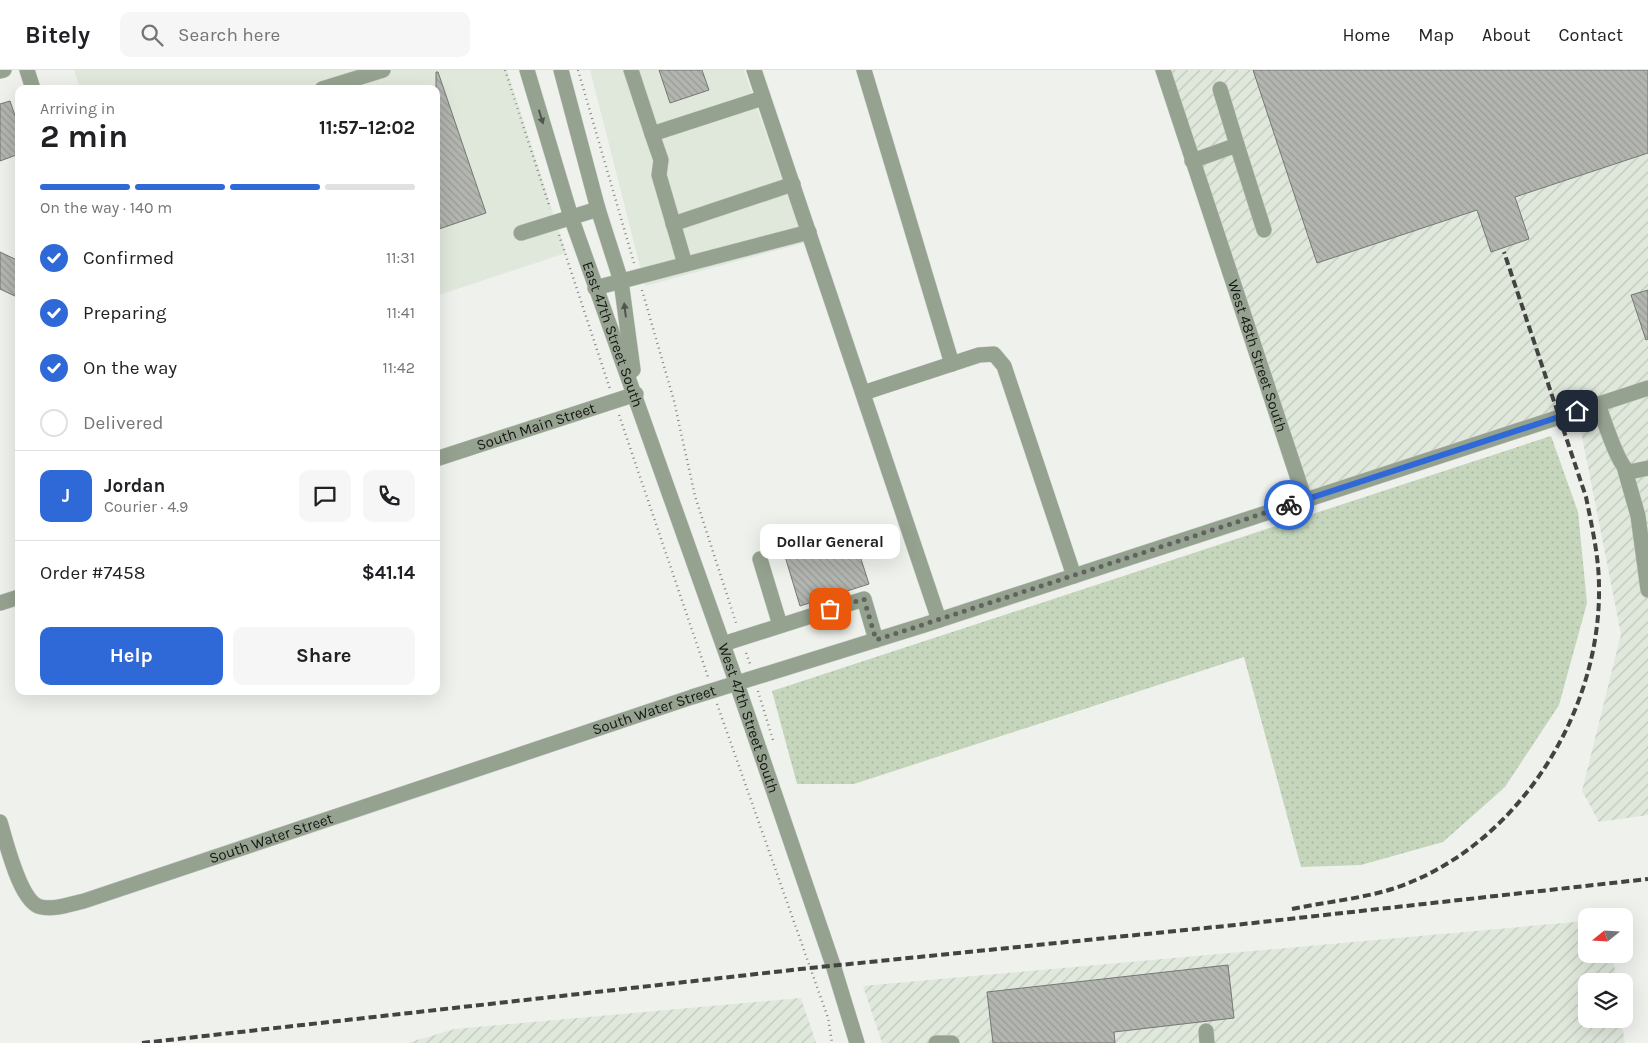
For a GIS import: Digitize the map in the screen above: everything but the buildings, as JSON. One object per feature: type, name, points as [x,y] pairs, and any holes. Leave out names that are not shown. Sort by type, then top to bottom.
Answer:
[{"type":"street","points":[[0,71],[4,70]]},
{"type":"street","points":[[27,70],[32,85]]},
{"type":"street","points":[[335,85],[383,70]]},
{"type":"street","name":"East 47th Street South","points":[[527,70],[572,217],[596,288],[636,394]]},
{"type":"street","name":"East 47th Street South","points":[[561,70],[598,209],[621,281],[636,394]]},
{"type":"street","points":[[631,70],[661,160],[659,175],[686,264]]},
{"type":"street","points":[[754,70],[939,620]]},
{"type":"street","points":[[864,70],[952,364]]},
{"type":"street","name":"West 48th Street South","points":[[1163,70],[1305,500]]},
{"type":"street","points":[[1220,89],[1264,230]]},
{"type":"street","points":[[652,134],[763,98]]},
{"type":"street","points":[[1192,161],[1237,145]]},
{"type":"street","points":[[673,224],[793,184]]},
{"type":"street","points":[[521,233],[598,209]]},
{"type":"street","points":[[596,288],[809,232]]},
{"type":"street","points":[[863,393],[979,355],[994,354],[1004,366],[1074,576]]},
{"type":"street","name":"South Water Street","points":[[0,822],[21,886],[34,903],[40,907],[55,908],[84,901],[333,816],[713,691],[939,620],[1648,388]]},
{"type":"street","name":"South Main Street","points":[[440,458],[636,394]]},
{"type":"street","name":"West 47th Street South","points":[[636,394],[737,684],[833,966],[857,1043]]},
{"type":"street","points":[[1598,404],[1618,455],[1626,470],[1638,516],[1648,590]]},
{"type":"street","points":[[1626,470],[1648,468]]},
{"type":"street","points":[[760,559],[780,625]]},
{"type":"street","points":[[0,603],[15,598]]},
{"type":"street","points":[[723,644],[864,599],[876,640]]},
{"type":"street","points":[[936,1043],[952,1043]]},
{"type":"path","points":[[506,70],[614,401],[828,1018],[832,1043]]},
{"type":"path","points":[[578,70],[674,401],[695,496],[774,742]]},
{"type":"shaded area","points":[[74,70],[507,70],[566,253],[440,295],[440,85],[79,85]]},
{"type":"shaded area","points":[[590,70],[744,70],[804,243],[645,286]]},
{"type":"shaded area","points":[[1163,70],[1648,70],[1648,815],[1599,822],[1582,791],[1621,634],[1577,411],[1305,500]]},
{"type":"shaded area","points":[[1578,922],[1578,963],[1614,963],[1615,973],[1578,973],[1578,1028],[1622,1028],[1625,1043],[882,1043],[863,986]]},
{"type":"shaded area","points":[[801,998],[816,1043],[407,1043],[455,1029]]},
{"type":"green space","points":[[1551,436],[1578,512],[1587,603],[1559,705],[1505,787],[1443,842],[1361,865],[1301,867],[1244,657],[854,784],[797,784],[772,691]]},
{"type":"railway","points":[[1292,909],[1355,898],[1392,889],[1437,870],[1477,843],[1513,809],[1543,771],[1567,728],[1585,682],[1596,635],[1599,587],[1593,531],[1586,497],[1504,252]]},
{"type":"railway","points":[[142,1043],[810,968],[1235,925],[1648,879]]},
{"type":"way so far","points":[[830,609],[864,599],[876,640],[1289,505]]},
{"type":"place","name":"Dollar General","points":[[830,609]]},
{"type":"route","points":[[1289,505],[1577,411]]}]
